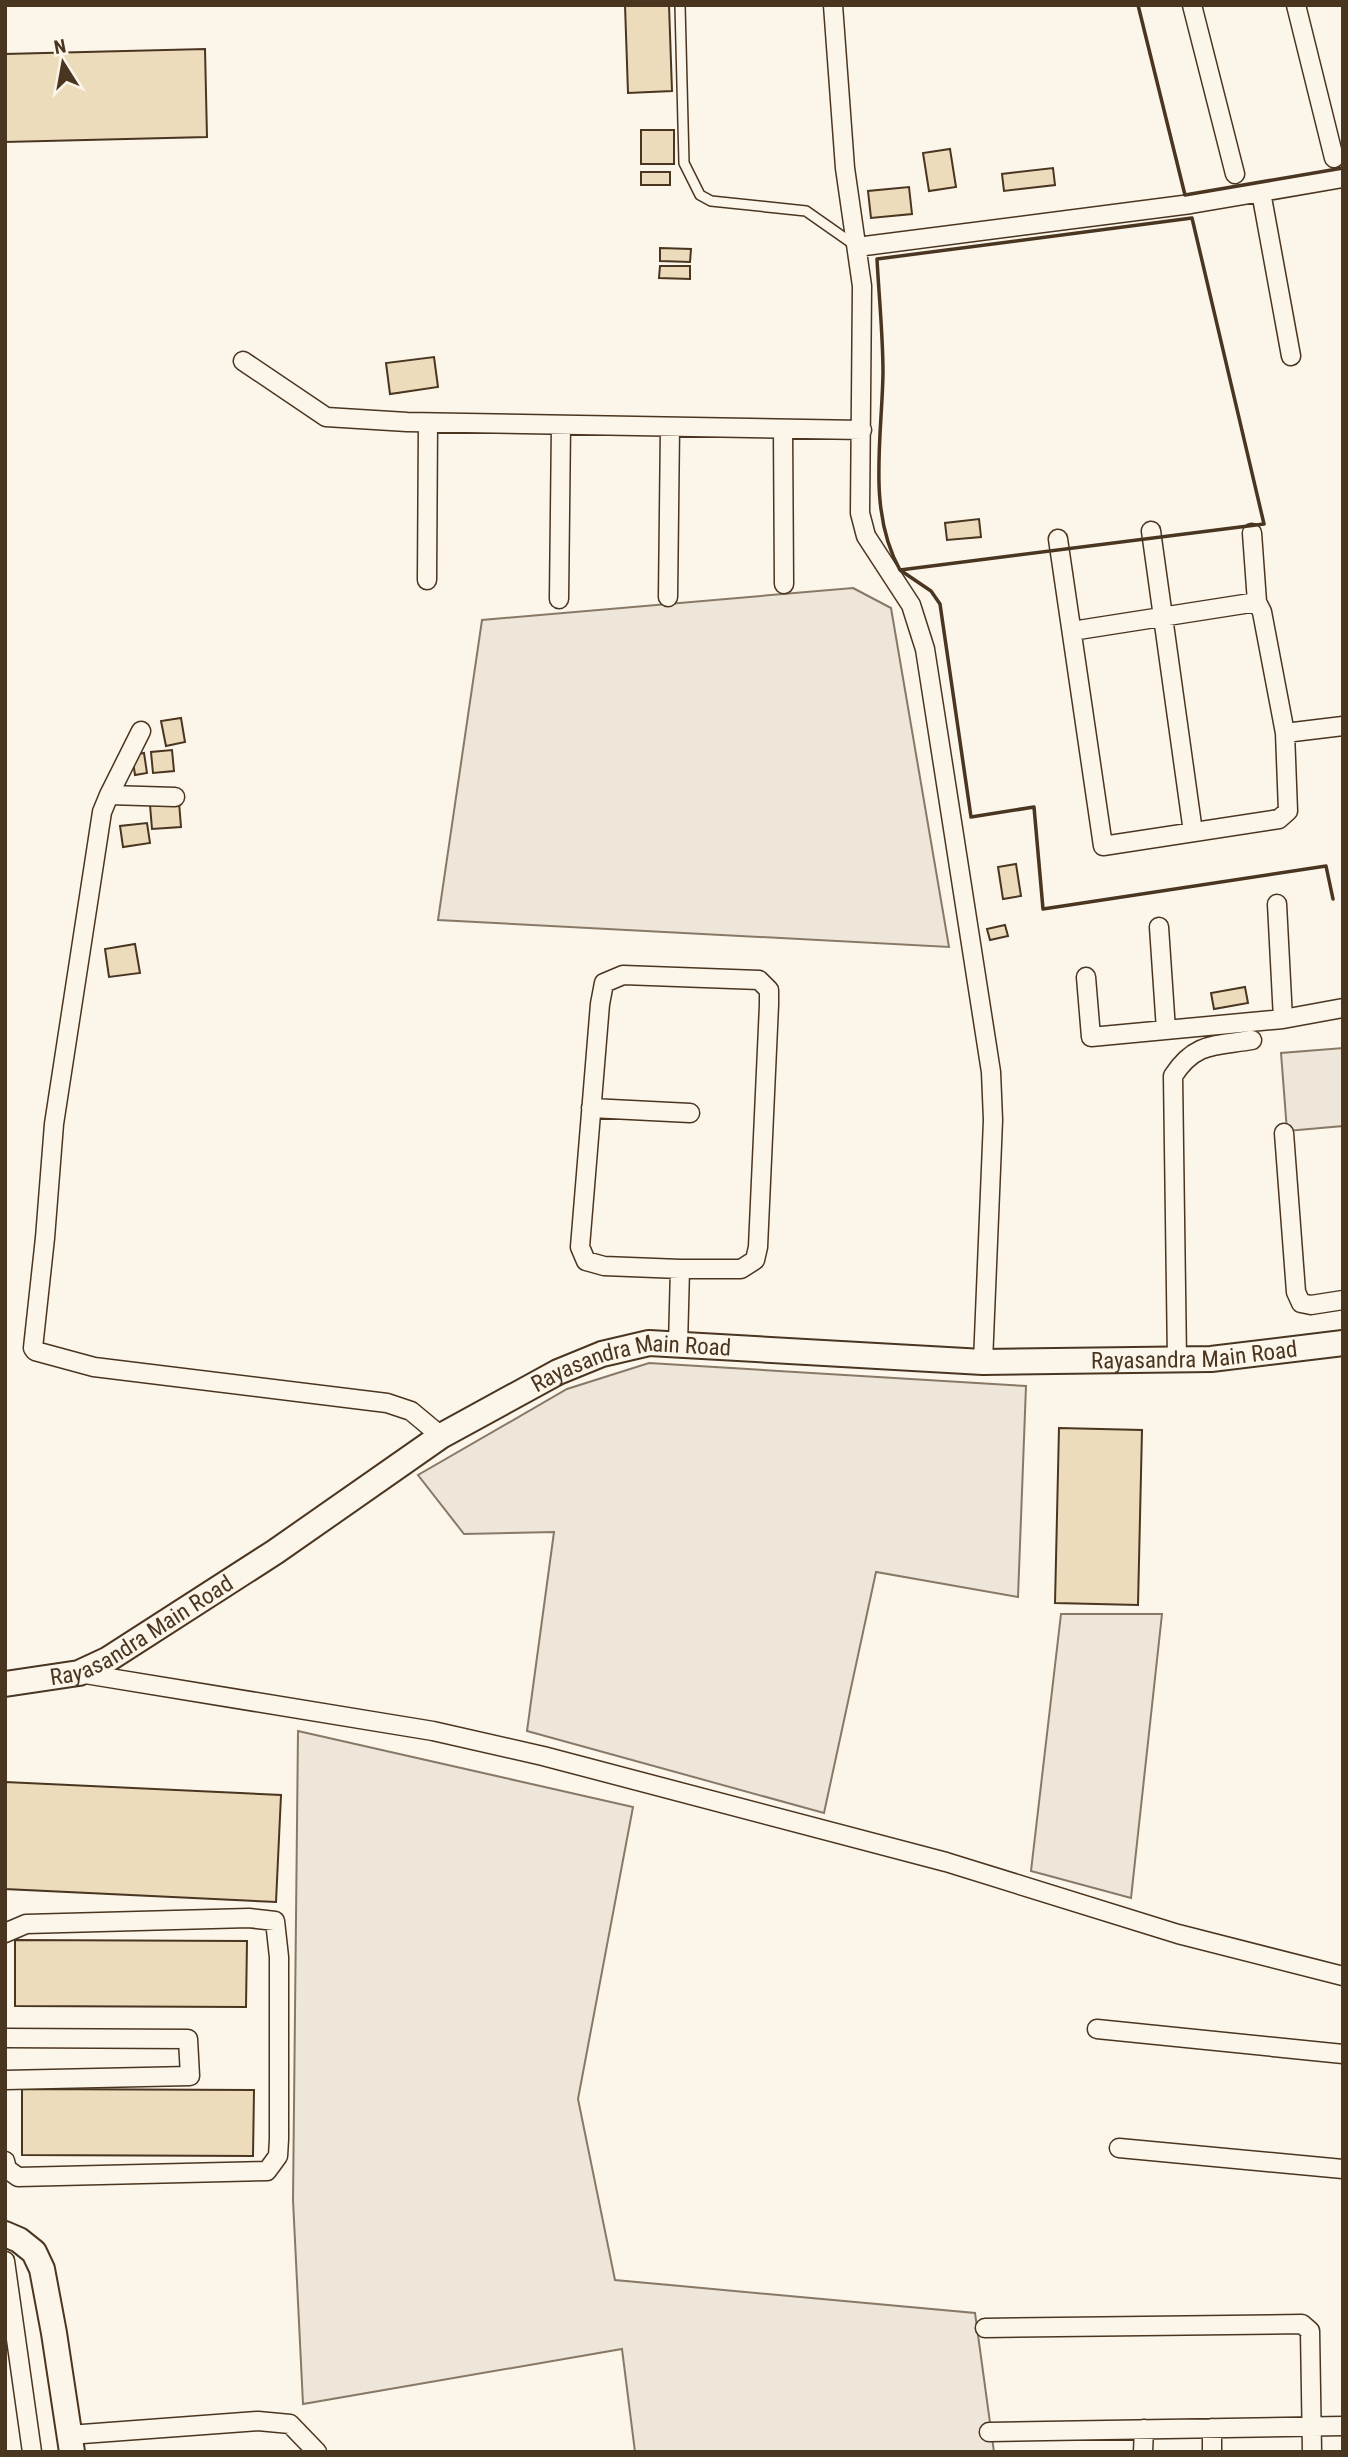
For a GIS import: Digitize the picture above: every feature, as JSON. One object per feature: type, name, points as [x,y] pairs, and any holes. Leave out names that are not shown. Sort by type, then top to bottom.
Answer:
[{"type":"street","points":[[833,5],[845,167],[862,286],[860,513],[866,536],[911,605],[925,649],[991,1072],[993,1120],[983,1362]]},
{"type":"street","points":[[1192,5],[1234,174]]},
{"type":"street","points":[[1296,5],[1334,158]]},
{"type":"street","points":[[858,247],[1191,204],[1343,178]]},
{"type":"street","points":[[1261,192],[1291,356]]},
{"type":"street","points":[[243,361],[326,417],[428,423],[862,430]]},
{"type":"street","points":[[427,580],[428,423]]},
{"type":"street","points":[[559,599],[562,425]]},
{"type":"street","points":[[668,597],[670,427]]},
{"type":"street","points":[[783,429],[784,584]]},
{"type":"street","points":[[1151,530],[1193,832]]},
{"type":"street","points":[[1058,539],[1103,846],[1279,819],[1288,811],[1285,733],[1262,612],[1257,602],[1252,533]]},
{"type":"street","points":[[1072,631],[1257,602]]},
{"type":"street","points":[[1285,733],[1343,726]]},
{"type":"street","points":[[141,731],[109,795],[96,836],[54,1124],[33,1348],[35,1351],[94,1367],[387,1403],[411,1411],[441,1436]]},
{"type":"street","points":[[109,795],[175,797]]},
{"type":"street","points":[[1277,904],[1283,1019]]},
{"type":"street","points":[[1159,927],[1166,1030]]},
{"type":"street","points":[[623,975],[759,980],[769,990],[759,1234],[755,1260],[741,1269],[680,1269],[604,1266],[586,1261],[580,1247],[604,983],[623,975]]},
{"type":"street","points":[[1086,977],[1091,1037],[1283,1019],[1343,1008]]},
{"type":"street","points":[[1177,1360],[1174,1076],[1190,1054],[1204,1047],[1252,1041]]},
{"type":"street","points":[[591,1108],[690,1113]]},
{"type":"street","points":[[1284,1133],[1296,1292],[1301,1303],[1311,1305],[1343,1300]]},
{"type":"street","points":[[678,1345],[680,1269]]},
{"type":"street","name":"Rayasandra Main Road","points":[[5,1684],[79,1673],[107,1660],[275,1552],[441,1436],[558,1372],[602,1354],[649,1343],[983,1362],[1177,1360],[1211,1359],[1343,1343]]},
{"type":"street","points":[[79,1673],[247,1703],[433,1731],[543,1756],[946,1863],[1178,1934],[1343,1976]]},
{"type":"street","points":[[5,1933],[26,1924],[249,1918],[275,1921],[279,1957],[278,2156],[267,2171],[18,2177],[7,2169],[5,2161]]},
{"type":"street","points":[[1097,2029],[1343,2054]]},
{"type":"street","points":[[5,2038],[188,2039],[190,2056],[190,2076],[5,2080]]},
{"type":"street","points":[[1119,2148],[1343,2169]]},
{"type":"street","points":[[5,2234],[19,2240],[34,2252],[42,2269],[70,2443],[258,2421],[289,2424],[317,2452]]},
{"type":"street","points":[[5,2261],[32,2452]]},
{"type":"street","points":[[985,2329],[1302,2324],[1310,2331],[1312,2452]]},
{"type":"street","points":[[989,2432],[1343,2426]]},
{"type":"street","points":[[1212,2428],[1212,2452]]},
{"type":"street","points":[[1143,2452],[1144,2429]]},
{"type":"lane","points":[[680,5],[684,163],[701,195],[711,201],[806,211],[858,247]]},
{"type":"shaded area","points":[[853,588],[891,608],[949,947],[438,920],[482,620]]},
{"type":"shaded area","points":[[1343,1048],[1343,1126],[1287,1131],[1281,1053]]},
{"type":"shaded area","points":[[649,1363],[1026,1386],[1018,1597],[876,1572],[824,1813],[527,1731],[554,1532],[464,1534],[418,1475],[567,1389]]},
{"type":"shaded area","points":[[1061,1614],[1162,1614],[1131,1898],[1031,1871]]},
{"type":"shaded area","points":[[298,1731],[633,1807],[578,2099],[615,2280],[975,2313],[994,2452],[635,2452],[622,2349],[303,2404],[293,2200]]},
{"type":"building","points":[[625,5],[669,5],[672,91],[628,93]]},
{"type":"building","points":[[205,49],[207,137],[5,142],[5,54]]},
{"type":"building","points":[[641,130],[674,130],[674,164],[641,164]]},
{"type":"building","points":[[950,149],[956,187],[929,191],[923,153]]},
{"type":"building","points":[[1053,168],[1055,185],[1004,191],[1002,174]]},
{"type":"building","points":[[641,172],[670,172],[670,185],[641,185]]},
{"type":"building","points":[[909,187],[912,214],[871,218],[868,191]]},
{"type":"building","points":[[660,248],[691,249],[690,262],[660,261]]},
{"type":"building","points":[[660,266],[690,266],[690,279],[659,278]]},
{"type":"building","points":[[434,357],[438,387],[390,394],[386,363]]},
{"type":"building","points":[[979,519],[981,537],[947,540],[945,523]]},
{"type":"building","points":[[181,718],[185,742],[166,746],[161,721]]},
{"type":"building","points":[[172,750],[174,771],[153,773],[151,752]]},
{"type":"building","points":[[144,753],[147,773],[135,775],[132,755]]},
{"type":"building","points":[[179,802],[181,827],[152,829],[150,805]]},
{"type":"building","points":[[147,823],[150,843],[123,847],[120,826]]},
{"type":"building","points":[[1016,864],[1021,896],[1003,899],[998,867]]},
{"type":"building","points":[[1005,925],[1008,936],[990,940],[987,929]]},
{"type":"building","points":[[135,944],[140,973],[109,977],[105,949]]},
{"type":"building","points":[[1245,987],[1248,1003],[1214,1009],[1211,993]]},
{"type":"building","points":[[1059,1428],[1142,1430],[1138,1605],[1055,1603]]},
{"type":"building","points":[[5,1782],[281,1795],[276,1902],[5,1889]]},
{"type":"building","points":[[15,1940],[247,1941],[246,2007],[15,2006]]},
{"type":"building","points":[[22,2089],[254,2090],[253,2156],[22,2155]]},
{"type":"wall","points":[[1138,5],[1185,195],[1343,168]]},
{"type":"wall","points":[[1192,218],[1264,524],[900,570],[883,523],[880,499],[879,448],[883,373],[877,259],[1192,218]]},
{"type":"wall","points":[[900,570],[931,591],[940,604],[971,817],[1034,807],[1043,909],[1326,866],[1333,899]]}]
